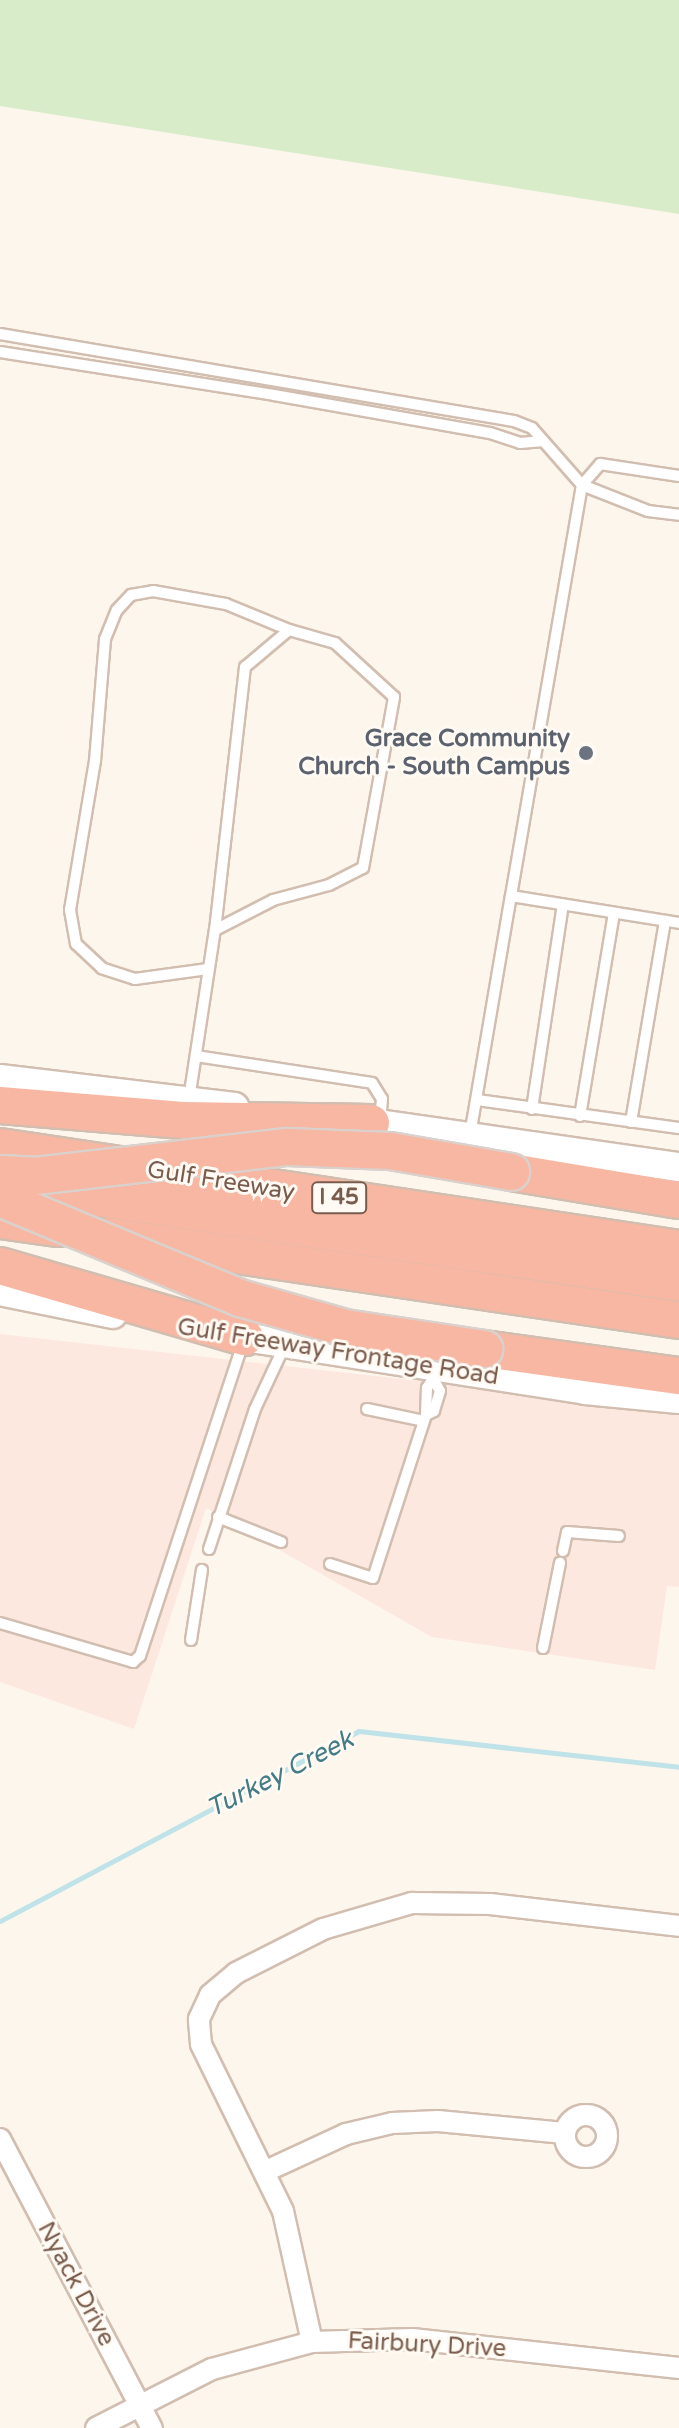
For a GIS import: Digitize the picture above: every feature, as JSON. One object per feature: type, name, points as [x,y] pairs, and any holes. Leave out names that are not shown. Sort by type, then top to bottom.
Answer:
[{"type":"highway","points":[[0,1105],[182,1120],[375,1124]]},
{"type":"highway","name":"Gulf Freeway","points":[[0,1147],[679,1249]]},
{"type":"highway","points":[[0,1174],[35,1176],[287,1147],[390,1151],[679,1200]]},
{"type":"highway","name":"Gulf Freeway","points":[[0,1183],[679,1283]]},
{"type":"highway","points":[[0,1198],[240,1298],[345,1328],[679,1376]]},
{"type":"highway","points":[[0,1220],[679,1320]]},
{"type":"highway","points":[[0,1266],[245,1337]]},
{"type":"main road","points":[[0,1079],[375,1124],[679,1167]]},
{"type":"main road","name":"Gulf Freeway Frontage Road","points":[[0,1291],[437,1374],[679,1399]]},
{"type":"street","points":[[312,2342],[290,2230],[266,2171],[204,2055],[198,2031],[201,2012],[210,1995],[236,1973],[323,1929],[399,1905],[460,1902],[679,1926]]},
{"type":"street","points":[[266,2171],[346,2134],[392,2123],[438,2121],[564,2133]]},
{"type":"street","name":"Nyack Drive","points":[[0,2139],[152,2428]]},
{"type":"street","name":"Fairbury Drive","points":[[96,2428],[212,2369],[312,2342],[412,2339],[679,2368]]},
{"type":"lane","points":[[0,334],[514,421],[532,428],[582,485],[648,511],[679,515]]},
{"type":"lane","points":[[0,352],[490,433],[520,443],[541,441]]},
{"type":"lane","points":[[186,381],[188,366]]},
{"type":"lane","points":[[470,1137],[582,485],[600,464],[679,476]]},
{"type":"lane","points":[[208,969],[135,979],[102,968],[76,944],[70,910],[95,761],[105,639],[117,610],[131,595],[153,591],[226,604],[289,630],[335,643],[394,697],[373,829],[363,868],[329,885],[273,900],[215,930]]},
{"type":"lane","points":[[189,1101],[215,930],[245,667],[289,630]]},
{"type":"lane","points":[[511,896],[679,923]]},
{"type":"lane","points":[[532,1109],[563,904]]},
{"type":"lane","points":[[580,1116],[614,913]]},
{"type":"lane","points":[[631,1122],[665,921]]},
{"type":"lane","points":[[196,1056],[372,1083],[382,1099],[375,1124]]},
{"type":"lane","points":[[477,1100],[679,1128]]},
{"type":"lane","points":[[0,1623],[133,1662],[140,1656],[245,1337]]},
{"type":"lane","points":[[209,1549],[255,1409],[286,1343]]},
{"type":"lane","points":[[330,1564],[373,1578],[425,1418],[427,1388],[437,1374]]},
{"type":"lane","points":[[367,1409],[425,1418]]},
{"type":"lane","points":[[218,1517],[281,1542]]},
{"type":"lane","points":[[563,1551],[567,1532],[619,1536]]},
{"type":"lane","points":[[543,1648],[560,1563]]},
{"type":"lane","points":[[191,1640],[202,1570]]},
{"type":"shaded area","points":[[0,1334],[679,1410],[679,1587],[667,1586],[655,1670],[432,1637],[206,1508],[134,1729],[0,1682]]},
{"type":"green space","points":[[0,0],[679,0],[679,214],[0,106]]},
{"type":"waterway","name":"Turkey Creek","points":[[0,1921],[359,1731],[679,1767]]},
{"type":"place","name":"Grace Community Church - South Campus","points":[[586,753]]}]
